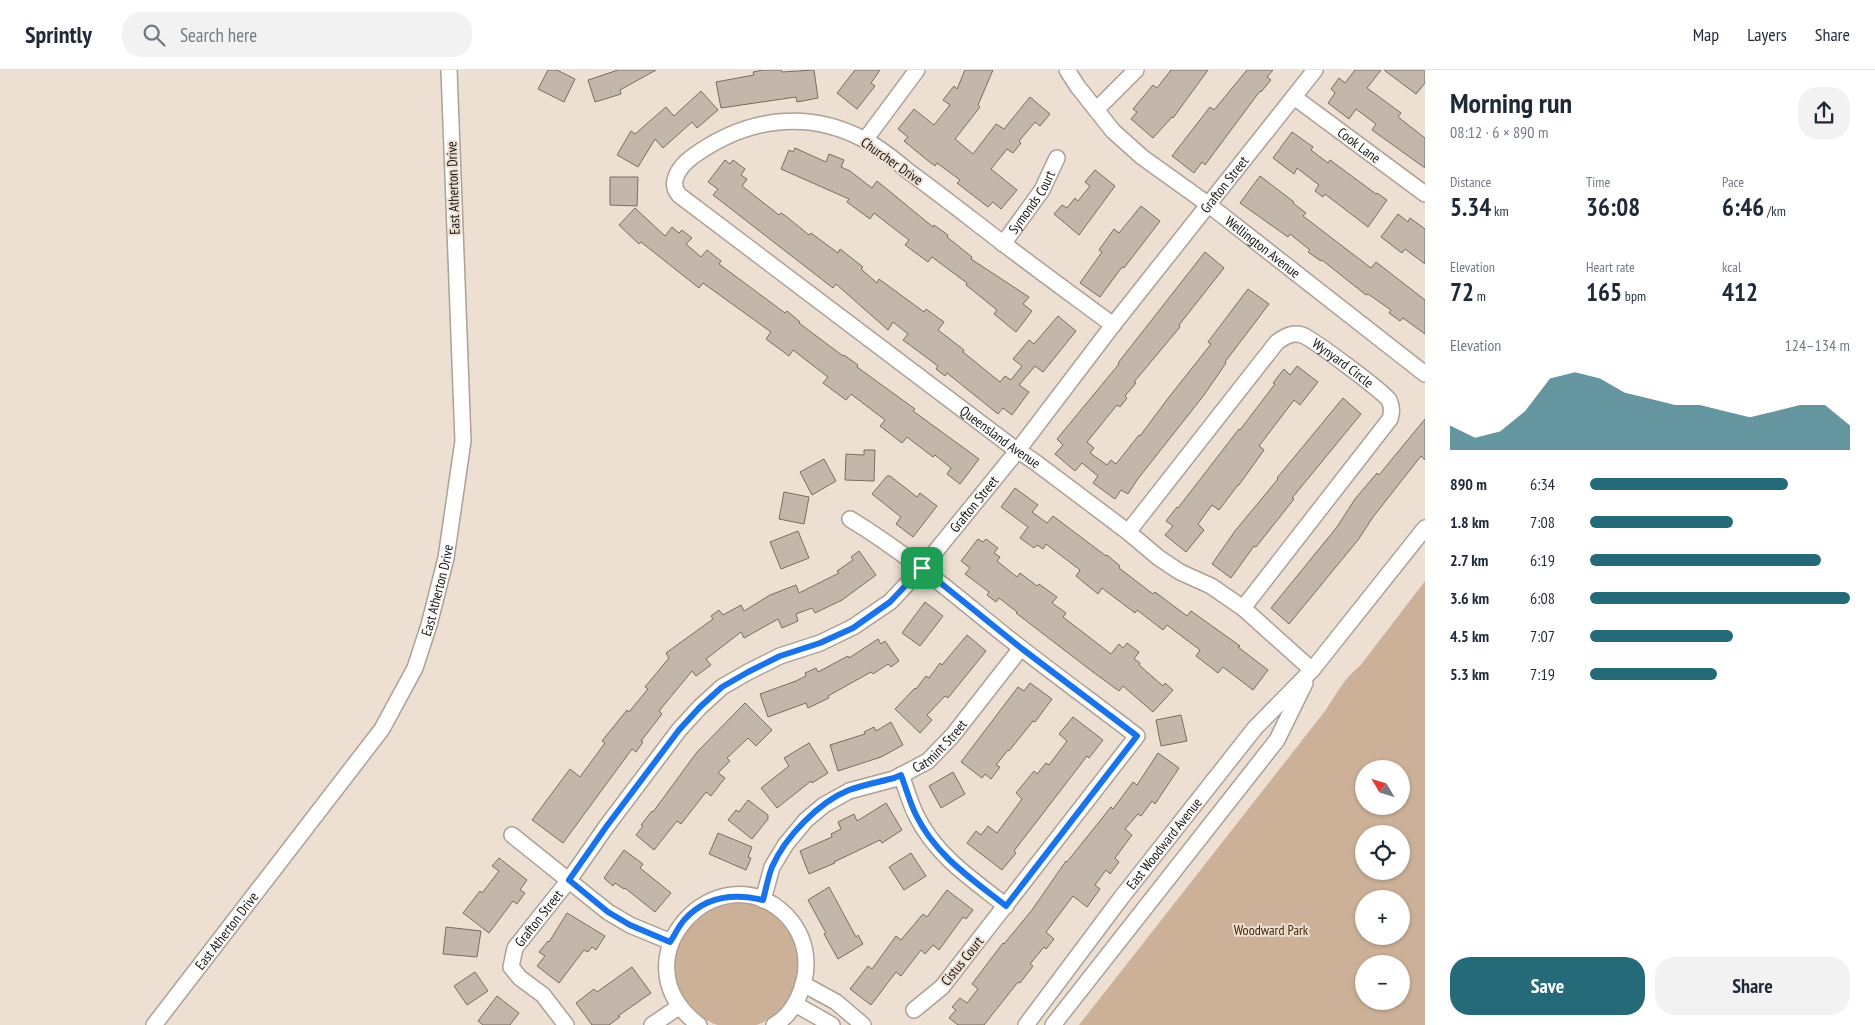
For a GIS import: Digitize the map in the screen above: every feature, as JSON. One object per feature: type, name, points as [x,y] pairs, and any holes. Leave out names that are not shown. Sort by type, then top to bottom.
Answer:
[{"type":"street","name":"East Atherton Drive","points":[[154,1025],[382,729],[414,668],[429,625],[446,558],[462,441],[450,70]]},
{"type":"street","points":[[865,140],[918,70]]},
{"type":"street","name":"Wellington Avenue","points":[[1067,70],[1113,131],[1142,157],[1209,205],[1425,374]]},
{"type":"street","points":[[1096,110],[1136,70]]},
{"type":"street","name":"Grafton Street","points":[[566,1025],[542,995],[520,978],[511,966],[515,948],[569,880],[606,827],[679,730],[722,687],[780,656],[820,643],[853,628],[890,602],[922,568],[1018,450],[1113,325],[1315,70]]},
{"type":"street","name":"Cook Lane","points":[[1294,97],[1425,194]]},
{"type":"street","name":"Churcher Drive","points":[[688,202],[675,190],[674,181],[680,169],[688,160],[709,145],[740,130],[770,122],[816,123],[865,140],[895,160],[1003,244],[1113,325]]},
{"type":"street","name":"Symonds Court","points":[[1003,244],[1042,190],[1057,158]]},
{"type":"street","name":"Queensland Avenue","points":[[688,202],[1128,532],[1159,558],[1180,572],[1211,586],[1243,608],[1312,670]]},
{"type":"street","name":"Wynyard Circle","points":[[1128,532],[1276,342],[1285,336],[1296,334],[1310,338],[1378,389],[1388,400],[1392,412],[1390,419],[1243,608]]},
{"type":"street","points":[[850,519],[879,536],[922,568],[1021,648]]},
{"type":"street","name":"East Woodward Avenue","points":[[1026,1025],[1121,898],[1255,728],[1312,670],[1425,528]]},
{"type":"street","name":"Cistus Court","points":[[914,1010],[942,987],[1137,736],[1021,648]]},
{"type":"street","name":"Catmint Street","points":[[763,900],[772,867],[786,844],[806,820],[824,805],[849,790],[894,778],[928,761],[953,735],[1021,648]]},
{"type":"street","name":"East Woodward Avenue","points":[[1053,1025],[1277,740],[1312,670]]},
{"type":"street","points":[[901,775],[915,814],[945,858],[1006,906]]},
{"type":"street","points":[[512,835],[616,916],[630,925],[670,942]]},
{"type":"street","points":[[699,1025],[683,1011],[673,995],[668,978],[667,957],[670,942],[684,920],[698,907],[710,900],[731,896],[746,896],[763,900],[781,911],[792,922],[803,942],[806,955],[806,976],[795,1004],[774,1025]]},
{"type":"street","points":[[803,984],[836,1002],[863,1025]]},
{"type":"street","points":[[795,1004],[832,1025]]},
{"type":"street","points":[[652,1025],[680,1006]]},
{"type":"green space","name":"Woodward Park","points":[[1425,581],[1425,1025],[1079,1025],[1325,711],[1345,681]]},
{"type":"green space","points":[[725,903],[749,903],[772,913],[789,930],[799,953],[799,977],[789,1000],[772,1017],[752,1026],[722,1026],[702,1017],[685,1000],[675,977],[675,953],[685,930],[702,913]]},
{"type":"building","points":[[548,70],[557,70],[575,79],[564,102],[538,89]]},
{"type":"building","points":[[618,70],[656,70],[620,90],[621,94],[595,102],[588,80]]},
{"type":"building","points":[[781,70],[782,72],[814,70],[818,98],[797,102],[796,97],[721,108],[716,82],[754,75],[753,72]]},
{"type":"building","points":[[855,70],[880,70],[871,83],[875,86],[857,109],[837,93]]},
{"type":"building","points":[[965,70],[993,70],[978,105],[980,107],[955,139],[973,154],[996,124],[1004,129],[1030,97],[1050,114],[1040,126],[1035,122],[1019,141],[1021,143],[1013,153],[1007,149],[991,169],[1017,190],[1001,209],[993,202],[988,207],[957,183],[960,180],[937,163],[935,166],[927,160],[904,141],[908,137],[898,129],[914,109],[934,125],[950,105],[943,100],[954,86],[957,89]]},
{"type":"building","points":[[1171,70],[1208,70],[1173,118],[1153,138],[1131,119],[1137,112],[1133,109],[1153,85],[1157,88]]},
{"type":"building","points":[[1247,70],[1273,70],[1267,77],[1271,80],[1260,91],[1205,165],[1202,162],[1194,173],[1172,156],[1210,107],[1214,110]]},
{"type":"building","points":[[1355,70],[1381,70],[1367,88],[1401,113],[1398,117],[1425,138],[1425,168],[1372,130],[1376,124],[1356,109],[1349,119],[1328,103],[1335,93],[1331,89],[1339,78],[1345,83]]},
{"type":"building","points":[[1384,70],[1425,70],[1425,83],[1416,94]]},
{"type":"building","points":[[701,91],[718,110],[697,128],[692,122],[663,148],[655,139],[638,167],[617,155],[631,131],[635,134],[666,107],[674,116]]},
{"type":"building","points":[[1292,132],[1313,147],[1311,150],[1328,163],[1330,160],[1387,200],[1368,227],[1325,194],[1323,197],[1315,191],[1319,185],[1297,168],[1294,174],[1273,158]]},
{"type":"building","points":[[795,148],[826,162],[829,154],[844,160],[841,167],[850,171],[872,188],[877,181],[933,227],[934,225],[948,235],[947,237],[972,257],[971,259],[1029,297],[1023,304],[1032,311],[1016,332],[994,314],[997,310],[966,285],[967,283],[932,257],[928,262],[905,245],[909,240],[874,213],[870,219],[847,202],[849,199],[781,169],[789,150],[793,152]]},
{"type":"building","points":[[725,160],[730,164],[733,160],[745,169],[741,175],[747,179],[742,186],[779,215],[781,213],[809,235],[811,233],[838,253],[840,249],[863,267],[861,269],[877,283],[879,279],[924,312],[926,309],[944,322],[938,330],[1000,382],[1005,376],[1011,380],[1022,366],[1013,359],[1029,340],[1034,344],[1058,316],[1076,331],[1043,372],[1035,366],[1019,385],[1029,392],[1012,415],[1003,408],[998,414],[947,373],[945,376],[936,369],[938,366],[903,340],[908,334],[893,322],[888,330],[836,284],[833,288],[713,195],[718,189],[708,182]]},
{"type":"building","points":[[1095,170],[1115,186],[1079,235],[1054,214],[1062,205],[1067,208],[1075,198],[1078,201],[1090,186],[1085,182]]},
{"type":"building","points":[[1260,176],[1306,213],[1303,216],[1371,268],[1376,262],[1425,300],[1425,334],[1403,318],[1400,321],[1389,313],[1391,310],[1368,294],[1366,295],[1322,260],[1308,252],[1310,250],[1290,234],[1288,237],[1240,203]]},
{"type":"building","points":[[610,177],[638,177],[637,206],[610,205]]},
{"type":"building","points":[[1141,206],[1160,221],[1100,297],[1080,283],[1102,252],[1099,250],[1114,229],[1119,233]]},
{"type":"building","points":[[635,208],[665,236],[672,227],[679,233],[682,230],[692,238],[686,244],[701,257],[707,250],[721,261],[719,264],[785,313],[787,311],[799,323],[915,409],[913,411],[979,459],[960,484],[947,474],[951,468],[935,455],[933,457],[907,437],[902,443],[880,426],[885,420],[851,394],[846,400],[823,383],[828,377],[793,350],[789,356],[766,339],[771,332],[703,283],[699,288],[641,242],[639,244],[619,225]]},
{"type":"building","points":[[1398,214],[1408,222],[1410,218],[1425,229],[1425,264],[1405,249],[1402,253],[1381,237]]},
{"type":"building","points":[[1205,252],[1224,268],[1179,325],[1180,327],[1134,382],[1136,383],[1125,396],[1127,398],[1120,407],[1117,405],[1087,442],[1094,448],[1090,453],[1107,465],[1111,460],[1116,464],[1211,344],[1208,342],[1248,289],[1269,304],[1225,362],[1204,395],[1128,494],[1121,490],[1115,499],[1093,483],[1098,476],[1082,463],[1075,471],[1055,454],[1063,445],[1057,439],[1119,364]]},
{"type":"building","points":[[1297,366],[1318,382],[1300,405],[1294,400],[1259,446],[1264,450],[1219,510],[1212,505],[1198,524],[1204,530],[1186,552],[1165,535],[1173,526],[1166,521],[1240,430],[1284,369],[1290,375]]},
{"type":"building","points":[[1343,398],[1361,414],[1292,498],[1294,499],[1256,547],[1254,546],[1231,578],[1212,564],[1235,531]]},
{"type":"building","points":[[1425,419],[1425,460],[1421,456],[1373,517],[1358,540],[1289,624],[1271,608],[1337,527],[1355,499],[1377,473],[1379,475]]},
{"type":"building","points":[[864,450],[875,450],[874,481],[845,480],[846,454],[864,455]]},
{"type":"building","points":[[824,459],[836,481],[812,495],[800,472]]},
{"type":"building","points":[[887,476],[890,476],[917,497],[920,493],[937,506],[913,537],[896,524],[901,517],[872,494]]},
{"type":"building","points":[[1015,488],[1038,505],[1032,512],[1047,523],[1053,516],[1107,555],[1120,566],[1119,568],[1153,594],[1155,592],[1187,616],[1191,611],[1240,646],[1238,647],[1268,670],[1253,690],[1223,667],[1218,673],[1196,656],[1200,650],[1167,625],[1163,630],[1137,610],[1135,613],[1102,588],[1098,594],[1076,576],[1080,570],[1046,544],[1043,549],[1037,545],[1034,548],[1020,538],[1028,527],[1001,507]]},
{"type":"building","points":[[784,492],[809,497],[804,524],[779,519]]},
{"type":"building","points":[[798,531],[809,558],[781,569],[770,542]]},
{"type":"building","points":[[978,539],[983,542],[986,539],[998,548],[994,553],[1000,557],[997,561],[1017,577],[1020,573],[1037,586],[1039,584],[1057,597],[1052,603],[1066,613],[1063,617],[1111,654],[1119,644],[1123,648],[1127,643],[1139,652],[1134,659],[1140,663],[1139,665],[1163,686],[1165,683],[1173,690],[1153,712],[1123,686],[1119,691],[1093,672],[999,598],[996,602],[987,595],[989,592],[965,574],[970,568],[961,561]]},
{"type":"building","points":[[859,551],[876,575],[842,600],[815,613],[812,608],[796,614],[798,621],[782,628],[778,619],[744,638],[741,632],[706,659],[711,665],[696,676],[692,671],[659,711],[662,714],[641,741],[643,742],[636,752],[632,749],[563,843],[532,820],[570,769],[580,777],[605,743],[602,741],[627,710],[629,712],[648,689],[645,687],[669,658],[666,653],[713,619],[711,616],[719,610],[723,615],[741,605],[744,611],[770,595],[796,585],[799,593],[839,573],[837,571],[853,560],[851,557]]},
{"type":"building","points":[[925,602],[943,616],[920,646],[902,633]]},
{"type":"building","points":[[967,635],[986,651],[948,698],[945,696],[927,715],[932,720],[920,733],[895,709],[916,689],[926,676],[929,678],[940,663],[942,665]]},
{"type":"building","points":[[878,639],[881,644],[885,641],[899,661],[891,667],[888,664],[873,674],[871,672],[828,696],[829,698],[808,708],[806,703],[768,717],[760,694],[796,681],[806,676],[805,673],[816,668],[818,672],[848,656],[849,658]]},
{"type":"building","points":[[1030,683],[1052,699],[1035,722],[1033,721],[996,765],[1000,767],[991,779],[985,774],[982,778],[961,762],[1018,687],[1024,691]]},
{"type":"building","points":[[745,703],[772,730],[756,746],[748,738],[727,758],[730,761],[718,773],[725,778],[711,796],[706,792],[681,824],[677,821],[654,850],[636,835],[643,826],[641,825],[653,812],[697,752]]},
{"type":"building","points":[[1181,715],[1187,741],[1161,746],[1156,720]]},
{"type":"building","points":[[1073,717],[1103,740],[1089,758],[1087,756],[1014,851],[1016,853],[1002,870],[967,843],[976,831],[981,835],[988,826],[997,833],[1022,799],[1016,793],[1034,771],[1037,774],[1046,763],[1049,765],[1067,741],[1059,734]]},
{"type":"building","points":[[891,722],[903,745],[881,757],[838,771],[830,745],[865,734],[864,732],[874,727],[876,731]]},
{"type":"building","points":[[809,743],[828,773],[812,783],[811,781],[777,808],[761,788],[789,766],[784,758]]},
{"type":"building","points":[[1158,753],[1179,768],[1155,804],[1152,801],[1141,816],[1138,814],[1125,829],[1132,835],[1115,858],[1119,862],[1110,874],[1106,870],[1095,885],[1100,889],[1087,907],[1073,896],[1046,932],[1054,939],[1046,949],[1044,947],[1030,964],[1033,966],[984,1025],[958,1025],[949,1018],[956,1010],[952,1007],[960,998],[967,1003],[978,989],[972,984],[1003,943],[1032,910],[1066,861],[1111,807],[1113,809],[1133,782],[1137,785]]},
{"type":"building","points":[[953,772],[965,794],[941,808],[929,786]]},
{"type":"building","points":[[748,800],[768,815],[768,819],[752,839],[728,820],[736,810],[739,812]]},
{"type":"building","points":[[886,803],[902,830],[882,843],[880,840],[809,874],[800,851],[832,837],[831,834],[841,829],[838,822],[854,814],[857,821]]},
{"type":"building","points":[[718,833],[752,847],[748,857],[751,858],[746,870],[709,854]]},
{"type":"building","points":[[624,850],[643,864],[640,868],[671,893],[655,912],[625,888],[615,883],[613,886],[604,878]]},
{"type":"building","points":[[911,853],[926,876],[904,890],[889,867]]},
{"type":"building","points":[[499,858],[527,880],[520,890],[525,893],[517,904],[513,901],[489,933],[463,913],[499,871],[492,866]]},
{"type":"building","points":[[829,887],[856,937],[858,935],[863,944],[838,959],[808,900]]},
{"type":"building","points":[[947,890],[973,910],[966,919],[963,917],[939,950],[933,945],[925,954],[921,950],[901,976],[896,972],[871,1005],[850,989],[868,966],[872,969],[896,936],[901,940],[923,914],[927,917]]},
{"type":"building","points":[[567,913],[605,936],[596,950],[592,947],[588,952],[584,950],[559,983],[537,966],[545,956],[539,952],[549,942]]},
{"type":"building","points":[[446,927],[481,931],[477,957],[443,954]]},
{"type":"building","points":[[632,967],[651,993],[618,1016],[620,1017],[609,1025],[592,1025],[576,1003],[594,989],[597,992]]},
{"type":"building","points":[[475,972],[488,991],[467,1005],[454,986]]},
{"type":"building","points":[[497,996],[519,1013],[510,1025],[483,1025],[478,1021]]},
{"type":"route","points":[[922,568],[1021,648],[1137,736],[1006,906],[945,858],[915,814],[901,775],[849,790],[824,805],[806,820],[786,844],[772,867],[763,900],[746,896],[731,896],[710,900],[698,907],[684,920],[670,942],[630,925],[608,912],[569,880],[606,827],[679,730],[722,687],[780,656],[820,643],[853,628],[890,602],[922,568]]}]
